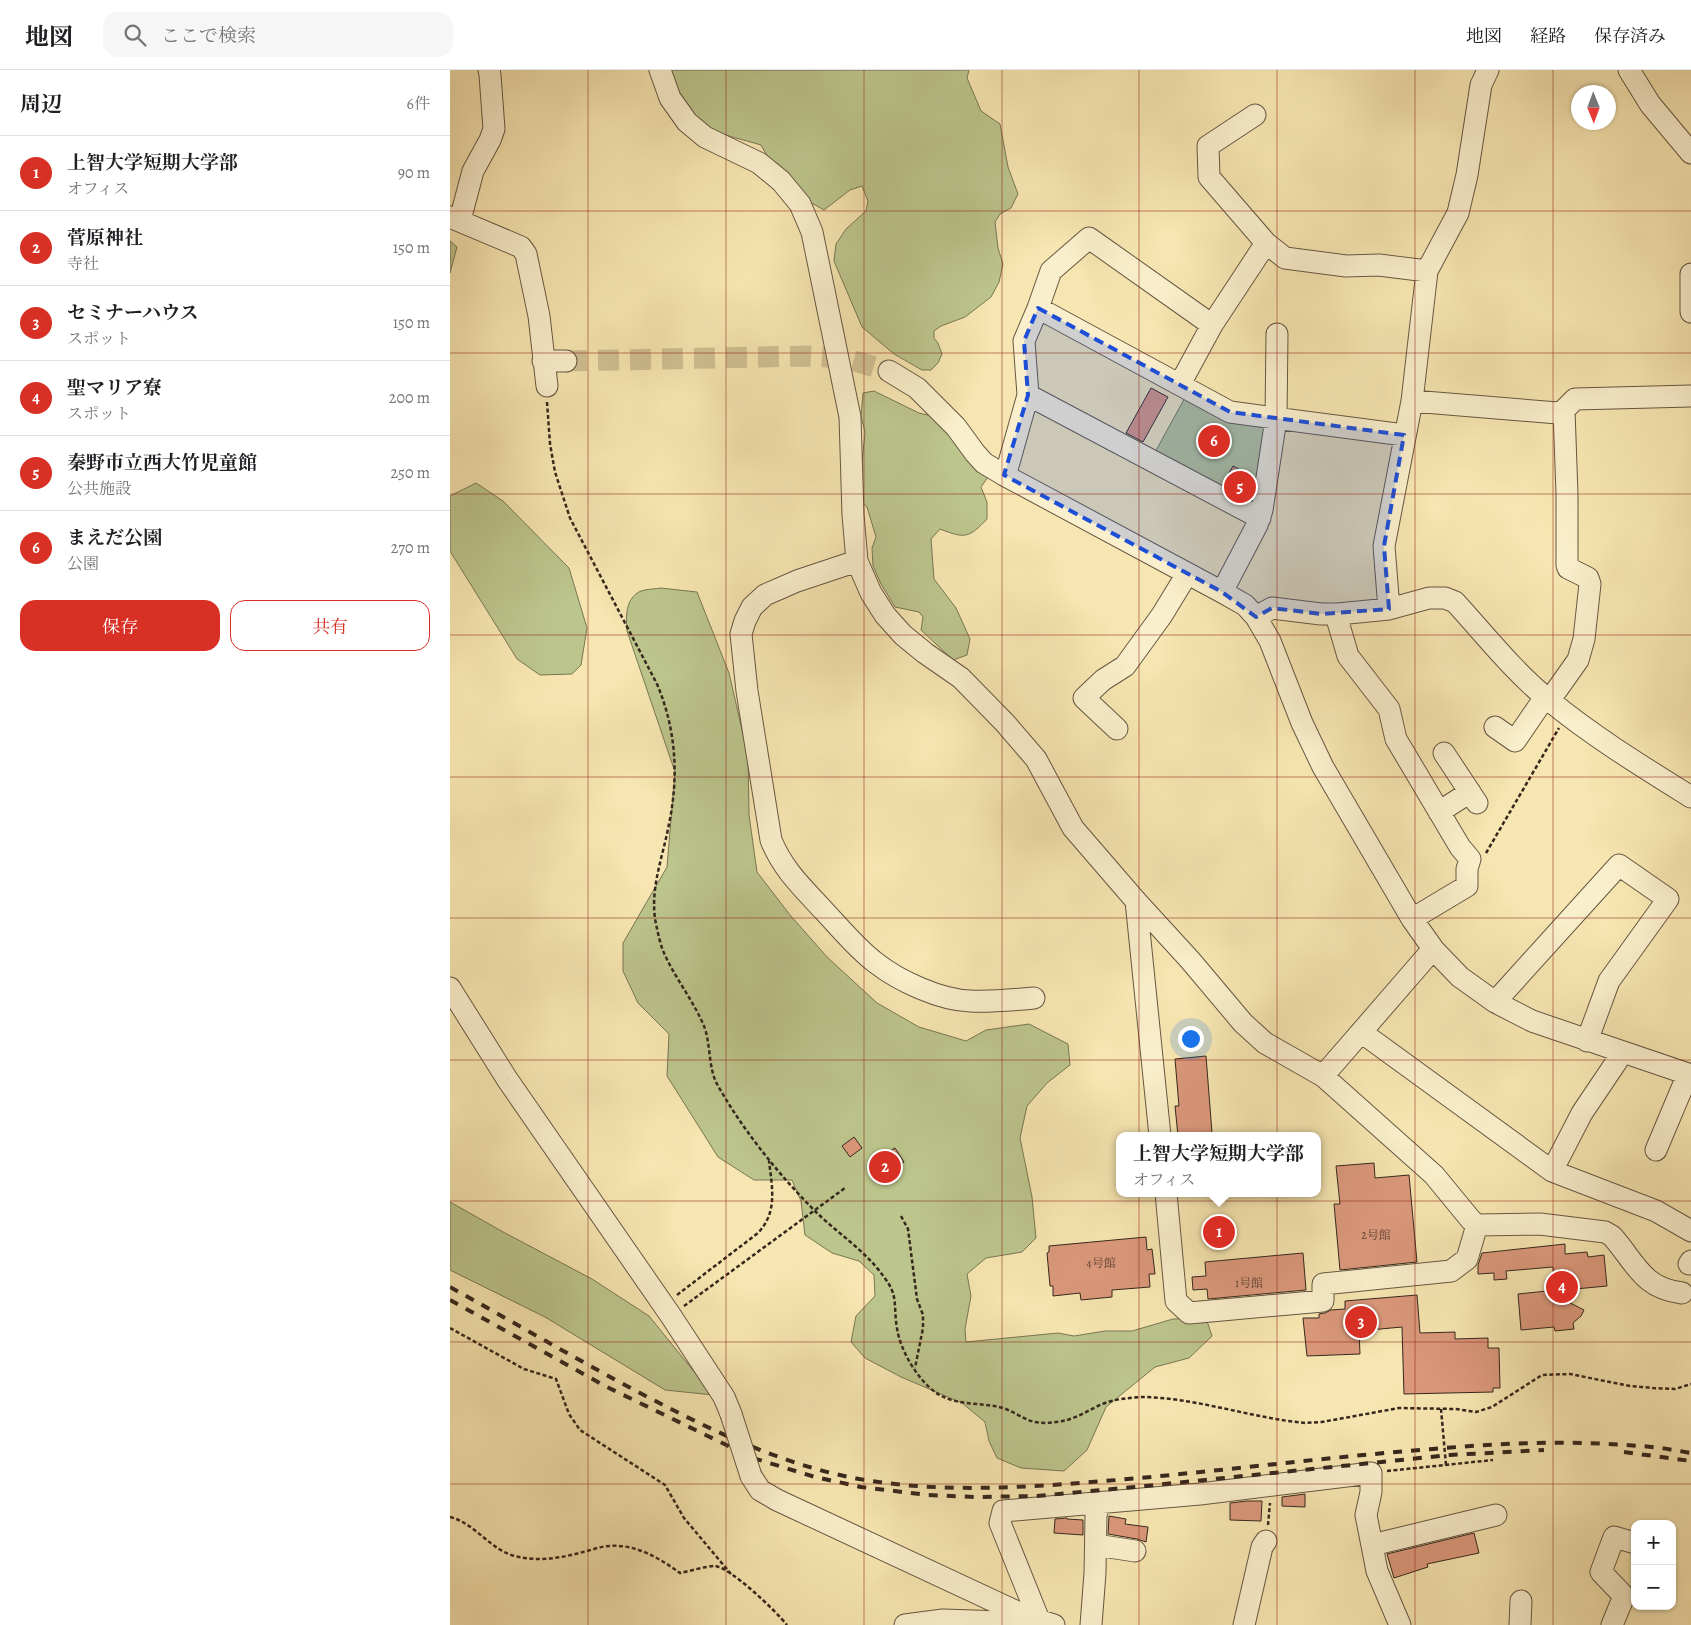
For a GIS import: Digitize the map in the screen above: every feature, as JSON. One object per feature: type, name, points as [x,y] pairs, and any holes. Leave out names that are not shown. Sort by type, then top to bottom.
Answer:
[{"type":"street","points":[[489,70],[494,129],[473,171],[455,218],[521,247],[526,254],[539,316],[547,386]]},
{"type":"street","points":[[660,70],[670,98],[687,122],[705,137],[759,163],[781,181],[800,204],[812,232],[850,417],[853,515],[858,561],[871,592],[885,615],[903,635],[925,654],[960,678],[1005,723],[1036,759],[1073,828],[1243,1023],[1265,1043],[1323,1076],[1434,1175],[1471,1220],[1477,1225],[1540,1224],[1605,1232],[1612,1236],[1648,1280],[1662,1289],[1682,1293]]},
{"type":"street","points":[[1389,609],[1384,546],[1412,401],[1427,271],[1458,213],[1467,175],[1482,85],[1488,70]]},
{"type":"street","points":[[1629,70],[1650,104],[1691,153]]},
{"type":"street","points":[[1255,114],[1208,146],[1209,177],[1266,243],[1285,258],[1346,266],[1379,265],[1427,271]]},
{"type":"street","points":[[1004,475],[1028,395],[1024,341],[1051,271],[1089,238],[1212,325]]},
{"type":"street","points":[[1180,384],[1212,325],[1266,243]]},
{"type":"street","points":[[1691,274],[1691,312]]},
{"type":"street","points":[[1038,308],[1230,412],[1404,435]]},
{"type":"street","points":[[1222,592],[1260,518],[1276,419],[1277,334]]},
{"type":"street","points":[[543,361],[566,361]]},
{"type":"street","points":[[889,372],[918,388],[956,427],[984,463],[1222,592],[1244,605],[1256,617],[1270,641],[1302,723],[1322,767],[1412,919],[1434,950],[1460,977],[1495,1002],[1532,1021],[1689,1075],[1656,1150]]},
{"type":"street","points":[[1028,395],[1260,518]]},
{"type":"street","points":[[1412,401],[1558,413],[1575,399],[1691,396]]},
{"type":"street","points":[[1495,727],[1515,741],[1578,660],[1584,639],[1590,584],[1588,578],[1568,568],[1567,565],[1564,410]]},
{"type":"street","points":[[858,561],[797,581],[765,595],[752,607],[741,634],[747,691],[771,840],[786,870],[793,878],[859,948],[875,963],[886,970],[924,990],[968,1001],[1008,1001],[1034,998]]},
{"type":"street","points":[[1117,729],[1082,695],[1125,666],[1162,615],[1187,574]]},
{"type":"street","points":[[1256,617],[1272,608],[1321,614],[1338,614],[1389,609],[1429,598],[1445,598],[1455,602],[1514,668],[1548,699],[1597,737],[1691,797]]},
{"type":"street","points":[[1338,614],[1338,622],[1348,656],[1388,709],[1396,739],[1460,847],[1470,859],[1467,869],[1467,886],[1412,919]]},
{"type":"street","points":[[1439,812],[1473,798],[1444,753]]},
{"type":"street","points":[[1495,1002],[1619,865],[1668,899],[1609,981],[1588,1041]]},
{"type":"street","points":[[1136,901],[1160,1132]]},
{"type":"street","points":[[1142,952],[1172,941]]},
{"type":"street","points":[[1323,1076],[1434,950]]},
{"type":"street","points":[[450,988],[512,1087],[667,1310],[724,1397],[750,1476],[760,1490],[777,1500],[1036,1622]]},
{"type":"street","points":[[1361,1032],[1552,1171],[1656,1211],[1691,1231]]},
{"type":"street","points":[[1552,1171],[1582,1113],[1618,1061],[1621,1052]]},
{"type":"street","points":[[1166,1197],[1176,1301],[1189,1313],[1324,1301],[1323,1284],[1451,1271],[1467,1259],[1477,1225]]},
{"type":"street","points":[[1036,1622],[1000,1523],[1003,1511],[1200,1494],[1371,1473],[1371,1492],[1366,1515],[1377,1571],[1400,1625]]},
{"type":"street","points":[[1092,1625],[1096,1516],[1099,1503]]},
{"type":"street","points":[[1372,1545],[1486,1523]]},
{"type":"street","points":[[1612,1625],[1624,1596],[1601,1572],[1614,1537],[1631,1542]]},
{"type":"street","points":[[1244,1625],[1262,1548],[1266,1541]]},
{"type":"street","points":[[1096,1546],[1135,1551]]},
{"type":"street","points":[[1520,1625],[1521,1601]]},
{"type":"street","points":[[905,1625],[943,1620],[1036,1622]]},
{"type":"path","points":[[547,386],[550,444],[562,499],[575,529],[656,684],[663,699],[671,728],[675,788],[669,824],[656,878],[654,898],[655,916],[663,951],[705,1028],[715,1080],[734,1111],[769,1159],[814,1211],[884,1277],[895,1298],[899,1338],[904,1351],[915,1369],[929,1386],[949,1400],[1001,1407],[1028,1421],[1045,1423],[1064,1421],[1080,1416],[1104,1403],[1124,1398],[1143,1397],[1170,1399],[1305,1423],[1322,1422],[1399,1408],[1476,1412],[1492,1408],[1542,1374],[1570,1374],[1630,1386],[1653,1388],[1675,1389],[1691,1384]]},
{"type":"path","points":[[1485,854],[1567,714]]},
{"type":"path","points":[[667,1310],[765,1225],[772,1211],[774,1194],[769,1159]]},
{"type":"path","points":[[667,1310],[845,1188]]},
{"type":"path","points":[[901,1216],[908,1229],[915,1292],[922,1315],[923,1328],[915,1369]]},
{"type":"path","points":[[450,1328],[524,1369],[556,1379],[569,1414],[580,1430],[665,1485],[684,1518],[731,1574]]},
{"type":"path","points":[[1441,1409],[1446,1465]]},
{"type":"path","points":[[1403,1469],[1493,1460]]},
{"type":"path","points":[[1266,1541],[1271,1484]]},
{"type":"path","points":[[450,1517],[460,1519],[488,1542],[513,1556],[532,1560],[565,1557],[608,1546],[631,1547],[660,1559],[680,1573],[716,1566],[731,1574],[762,1597],[787,1625]]},
{"type":"highlighted area","points":[[1038,308],[1230,412],[1404,435],[1384,546],[1389,609],[1321,614],[1272,608],[1256,617],[1222,592],[1004,475],[1028,395],[1024,341]]},
{"type":"green space","points":[[669,70],[969,70],[967,78],[981,111],[1000,124],[1008,167],[1018,194],[1011,208],[1000,214],[995,222],[998,248],[1003,264],[999,282],[991,297],[965,317],[941,326],[934,331],[934,338],[942,354],[938,363],[931,370],[922,370],[894,354],[862,327],[834,261],[836,244],[846,229],[866,211],[868,201],[862,186],[850,190],[824,210],[803,198],[771,163],[761,145],[715,131],[702,124],[683,99]]},
{"type":"green space","points":[[450,241],[457,247],[450,273]]},
{"type":"green space","points":[[874,391],[919,413],[936,417],[988,477],[981,487],[987,502],[987,519],[976,530],[966,535],[940,529],[931,539],[934,579],[956,608],[970,639],[967,655],[953,660],[921,630],[923,617],[919,612],[895,607],[873,566],[872,548],[876,537],[867,507],[861,501],[861,473],[865,432],[861,416],[863,393]]},
{"type":"green space","points":[[1187,394],[1269,428],[1251,508],[1154,454]]},
{"type":"green space","points":[[476,483],[503,501],[569,568],[587,628],[581,665],[572,674],[540,675],[517,659],[450,551],[450,496]]},
{"type":"green space","points":[[661,588],[697,592],[729,673],[748,756],[749,815],[757,872],[790,915],[827,957],[877,1003],[919,1027],[966,1041],[986,1030],[1029,1024],[1068,1044],[1070,1065],[1047,1083],[1027,1106],[1020,1138],[1032,1197],[1036,1238],[1022,1252],[986,1258],[967,1274],[971,1296],[965,1329],[966,1342],[1058,1333],[1074,1336],[1105,1331],[1132,1331],[1173,1319],[1206,1318],[1212,1336],[1189,1358],[1155,1367],[1106,1407],[1087,1450],[1064,1471],[1021,1468],[997,1458],[989,1441],[985,1422],[962,1403],[901,1377],[865,1358],[851,1342],[856,1316],[875,1296],[874,1275],[859,1261],[832,1253],[805,1235],[801,1201],[792,1180],[754,1180],[718,1157],[667,1076],[669,1034],[638,1003],[623,971],[623,943],[667,867],[675,772],[627,631],[628,608],[632,598],[643,590]]},
{"type":"green space","points":[[450,1202],[592,1279],[649,1316],[713,1395],[665,1390],[545,1317],[450,1270]]},
{"type":"building","points":[[1151,388],[1168,397],[1143,442],[1126,433]]},
{"type":"building","points":[[1233,466],[1254,478],[1251,499],[1223,484]]},
{"type":"building","points":[[1206,1056],[1212,1132],[1178,1132],[1175,1106],[1179,1106],[1175,1059]]},
{"type":"building","points":[[854,1137],[862,1148],[850,1157],[842,1146]]},
{"type":"building","points":[[895,1148],[904,1162],[889,1172],[893,1178],[883,1184],[871,1164]]},
{"type":"building","points":[[1374,1163],[1375,1178],[1409,1175],[1417,1262],[1340,1270],[1334,1204],[1340,1204],[1336,1166]]},
{"type":"building","points":[[1146,1237],[1147,1250],[1152,1249],[1155,1274],[1149,1274],[1150,1287],[1112,1290],[1112,1297],[1081,1300],[1080,1293],[1053,1296],[1053,1286],[1050,1286],[1047,1253],[1049,1252],[1049,1246]]},
{"type":"building","points":[[1565,1244],[1565,1254],[1587,1252],[1588,1257],[1604,1255],[1607,1286],[1554,1291],[1553,1267],[1506,1271],[1507,1279],[1494,1280],[1494,1273],[1478,1274],[1478,1265],[1482,1253]]},
{"type":"building","points":[[1303,1253],[1306,1290],[1208,1299],[1207,1289],[1193,1290],[1192,1277],[1206,1276],[1205,1262]]},
{"type":"building","points":[[1547,1291],[1584,1310],[1581,1316],[1573,1323],[1574,1329],[1555,1331],[1554,1327],[1521,1330],[1518,1294]]},
{"type":"building","points":[[1417,1295],[1420,1333],[1455,1332],[1455,1339],[1488,1338],[1488,1348],[1499,1348],[1500,1388],[1493,1388],[1493,1392],[1404,1394],[1402,1327],[1359,1331],[1360,1354],[1307,1356],[1303,1318],[1319,1318],[1319,1314],[1331,1310],[1345,1309],[1345,1301]]},
{"type":"building","points":[[1305,1494],[1305,1507],[1282,1506],[1282,1497]]},
{"type":"building","points":[[1262,1501],[1261,1521],[1230,1520],[1230,1503]]},
{"type":"building","points":[[1109,1516],[1126,1519],[1125,1524],[1148,1527],[1146,1542],[1108,1534]]},
{"type":"building","points":[[1055,1519],[1083,1520],[1083,1535],[1054,1533]]},
{"type":"building","points":[[1474,1533],[1479,1553],[1427,1564],[1428,1567],[1394,1578],[1387,1554]]},
{"type":"tunnel","points":[[566,361],[808,356],[844,358],[889,371]]},
{"type":"railway","points":[[450,1287],[643,1395],[739,1441],[762,1451],[834,1474],[891,1484],[956,1488],[1052,1485],[1393,1452],[1510,1444],[1614,1444],[1653,1447],[1691,1453]]},
{"type":"railway","points":[[450,1300],[607,1387],[753,1458],[815,1477],[861,1487],[928,1495],[975,1497],[1037,1496],[1450,1455],[1544,1450]]},
{"type":"railway","points":[[1624,1452],[1691,1461]]},
{"type":"place","name":"まえだ公園","points":[[1214,441]]},
{"type":"place","name":"秦野市立西大竹児童館","points":[[1240,487]]},
{"type":"place","name":"菅原神社","points":[[885,1167]]},
{"type":"place","name":"上智大学短期大学部","points":[[1219,1232]]},
{"type":"place","name":"聖マリア寮","points":[[1562,1287]]},
{"type":"place","name":"セミナーハウス","points":[[1361,1322]]}]
